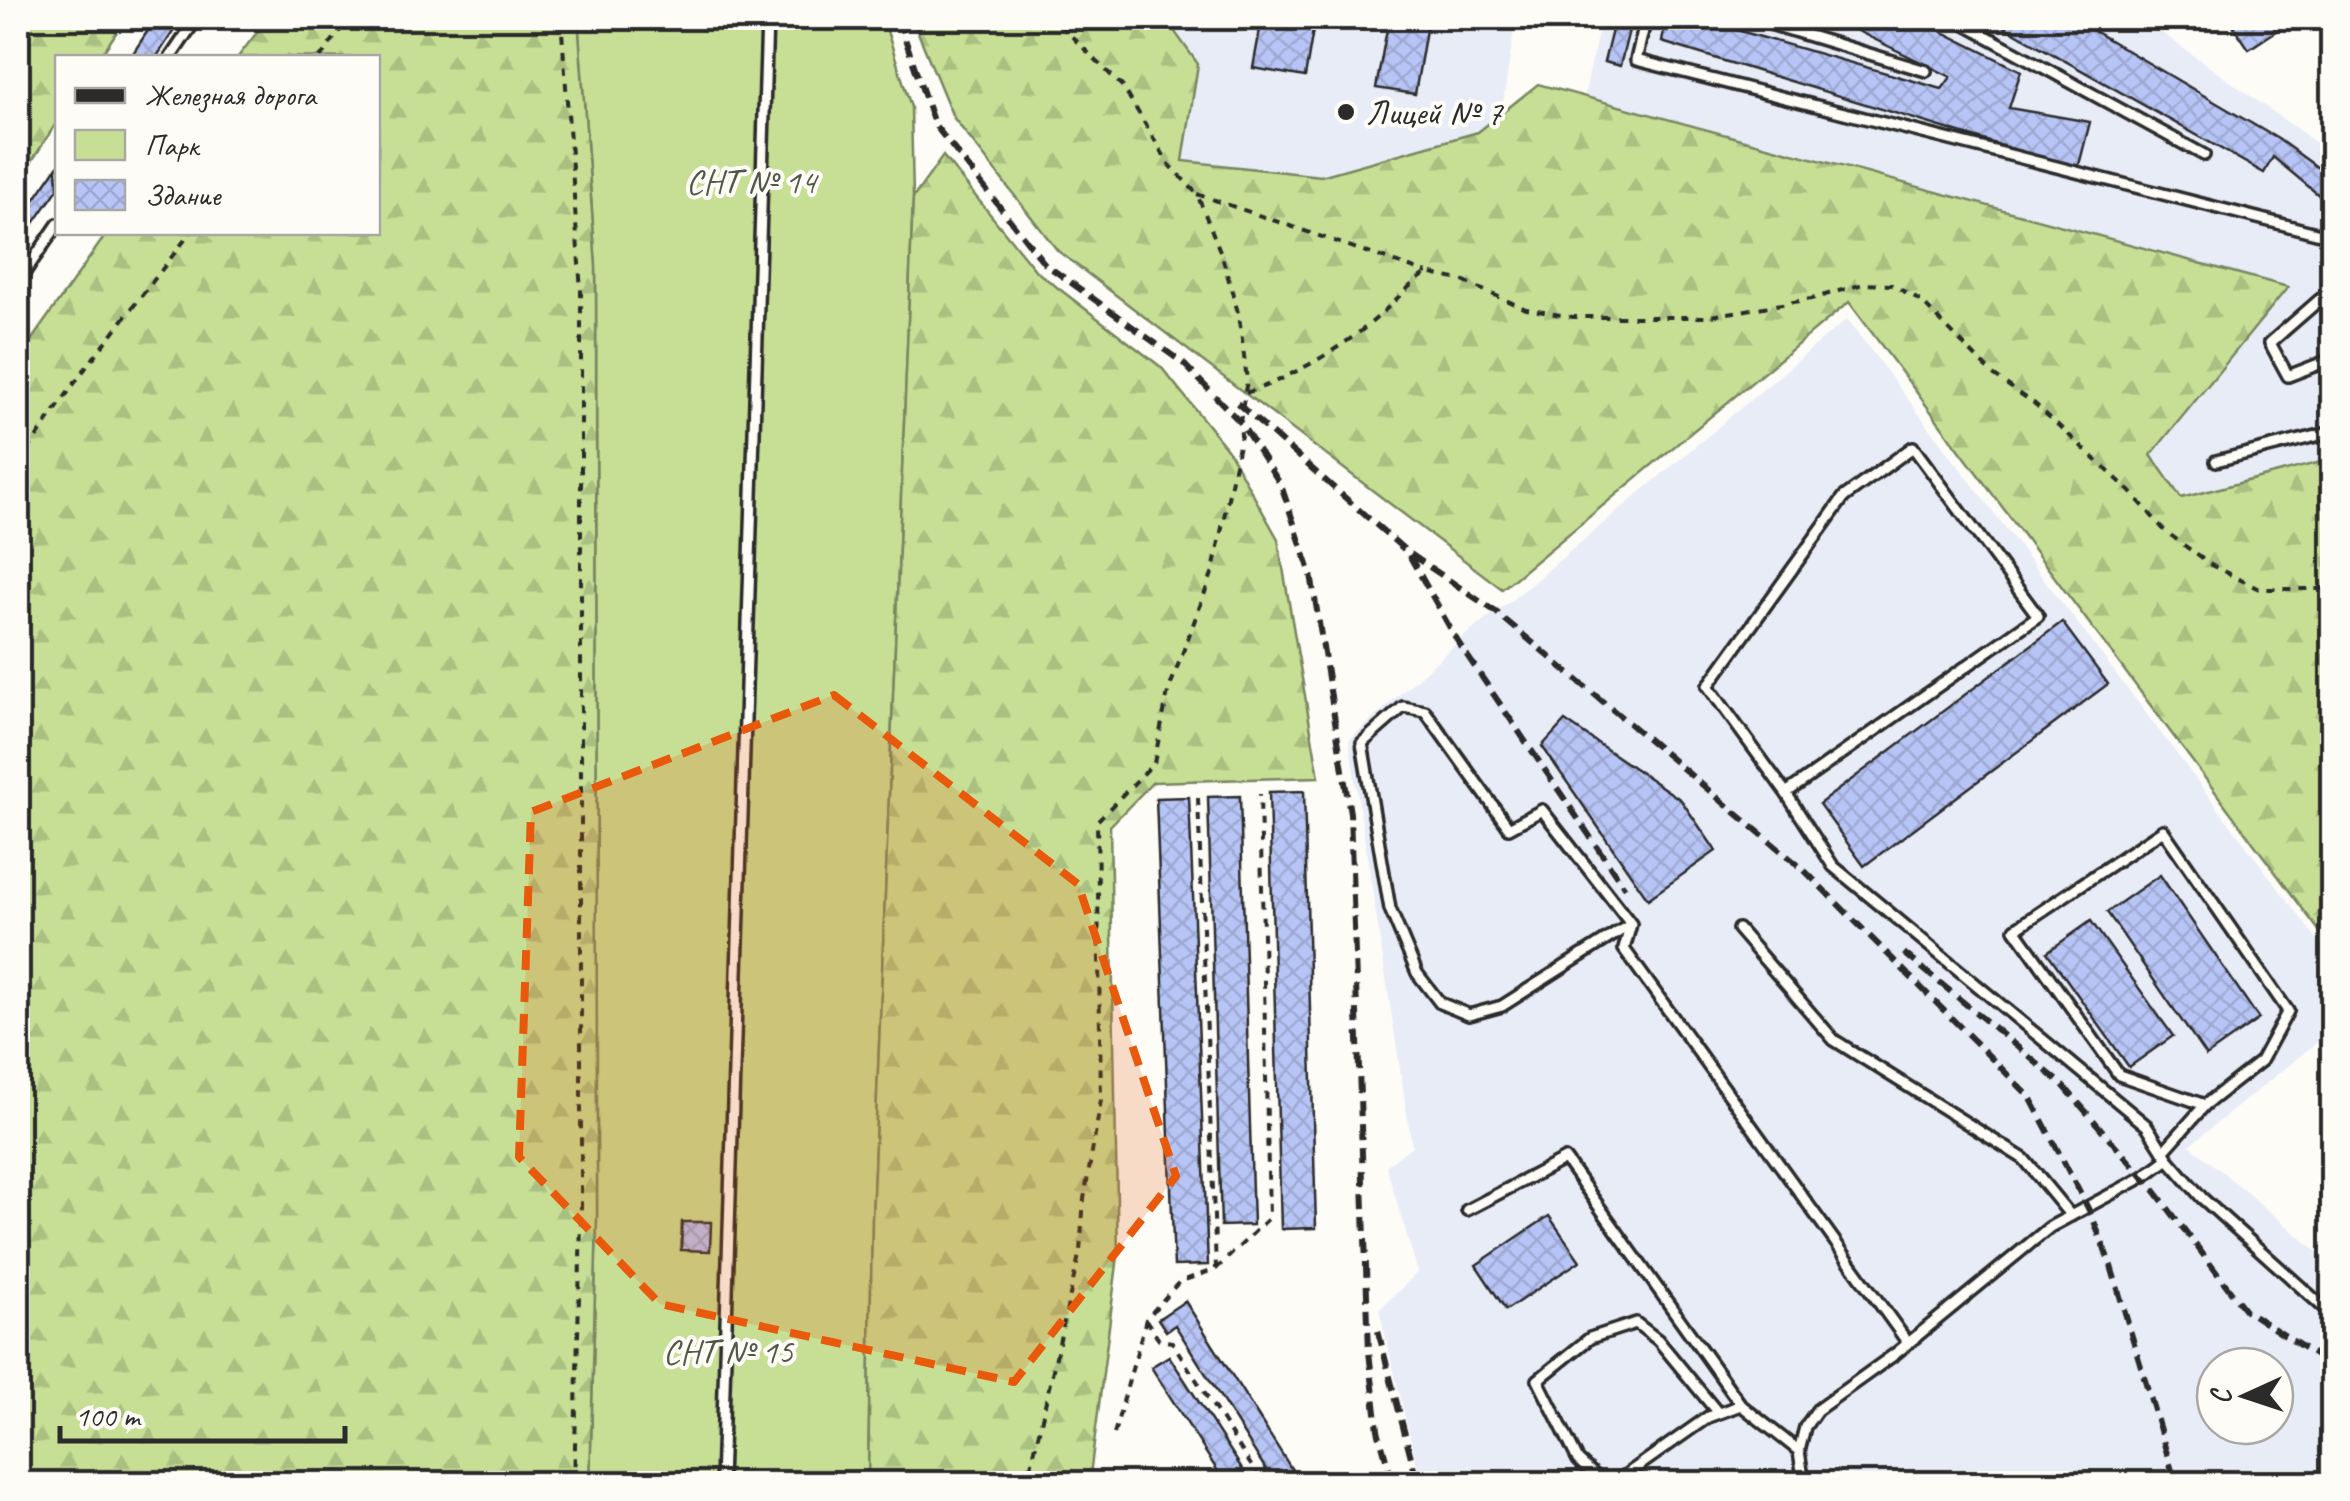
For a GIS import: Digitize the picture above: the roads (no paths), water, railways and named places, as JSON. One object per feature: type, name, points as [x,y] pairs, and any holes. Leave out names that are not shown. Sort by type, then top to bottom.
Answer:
[{"type":"lane","points":[[172,55],[197,18]]},
{"type":"lane","points":[[721,1484],[767,18]]},
{"type":"lane","points":[[1646,18],[1636,60],[2332,237]]},
{"type":"lane","points":[[1750,18],[1926,71]]},
{"type":"lane","points":[[1953,18],[2204,154]]},
{"type":"lane","points":[[18,282],[55,228]]},
{"type":"lane","points":[[2332,292],[2270,343],[2288,376],[2332,359]]},
{"type":"lane","points":[[2216,461],[2332,432]]},
{"type":"lane","points":[[1786,793],[2038,616],[1914,447],[1844,497],[1708,686],[1786,793],[1833,866],[2147,1126],[2165,1156],[2202,1198],[2332,1315]]},
{"type":"lane","points":[[1403,707],[1425,712],[1509,828],[1542,810],[1631,924],[1502,1006],[1469,1016],[1440,1003],[1418,973],[1390,909],[1362,742],[1403,707]]},
{"type":"lane","points":[[1804,1484],[1799,1451],[1805,1426],[1817,1410],[1908,1343],[2050,1227],[2165,1156],[2205,1105],[2261,1061],[2288,1011],[2163,830],[2016,928],[2118,1075],[2205,1105]]},
{"type":"lane","points":[[1631,924],[1624,948],[1908,1343]]},
{"type":"lane","points":[[1738,929],[1834,1040],[2024,1159],[2071,1216]]},
{"type":"lane","points":[[1467,1210],[1565,1158],[1741,1404],[1799,1451]]},
{"type":"lane","points":[[1604,1484],[1578,1460],[1538,1380],[1590,1338],[1636,1322],[1658,1340],[1718,1413]]},
{"type":"lane","points":[[1612,1484],[1708,1416],[1741,1404]]},
{"type":"railway","points":[[898,18],[934,124],[1045,264],[1183,363],[1240,422],[1281,485],[1311,574],[1350,813],[1369,1352],[1378,1430],[1393,1484]]},
{"type":"railway","points":[[1237,403],[1406,551],[1496,612],[1804,870],[2030,1097],[2092,1216],[2111,1266],[2176,1484]]},
{"type":"railway","points":[[1409,555],[1458,642],[1625,888]]},
{"type":"railway","points":[[1904,953],[2062,1084],[2155,1191],[2245,1310],[2332,1366]]},
{"type":"railway","points":[[1378,1331],[1418,1484]]},
{"type":"place","name":"Лицей № 7","points":[[1346,112]]},
{"type":"park label","name":"СНТ № 14","points":[[751,181]]},
{"type":"park label","name":"СНТ № 15","points":[[728,1351]]}]
